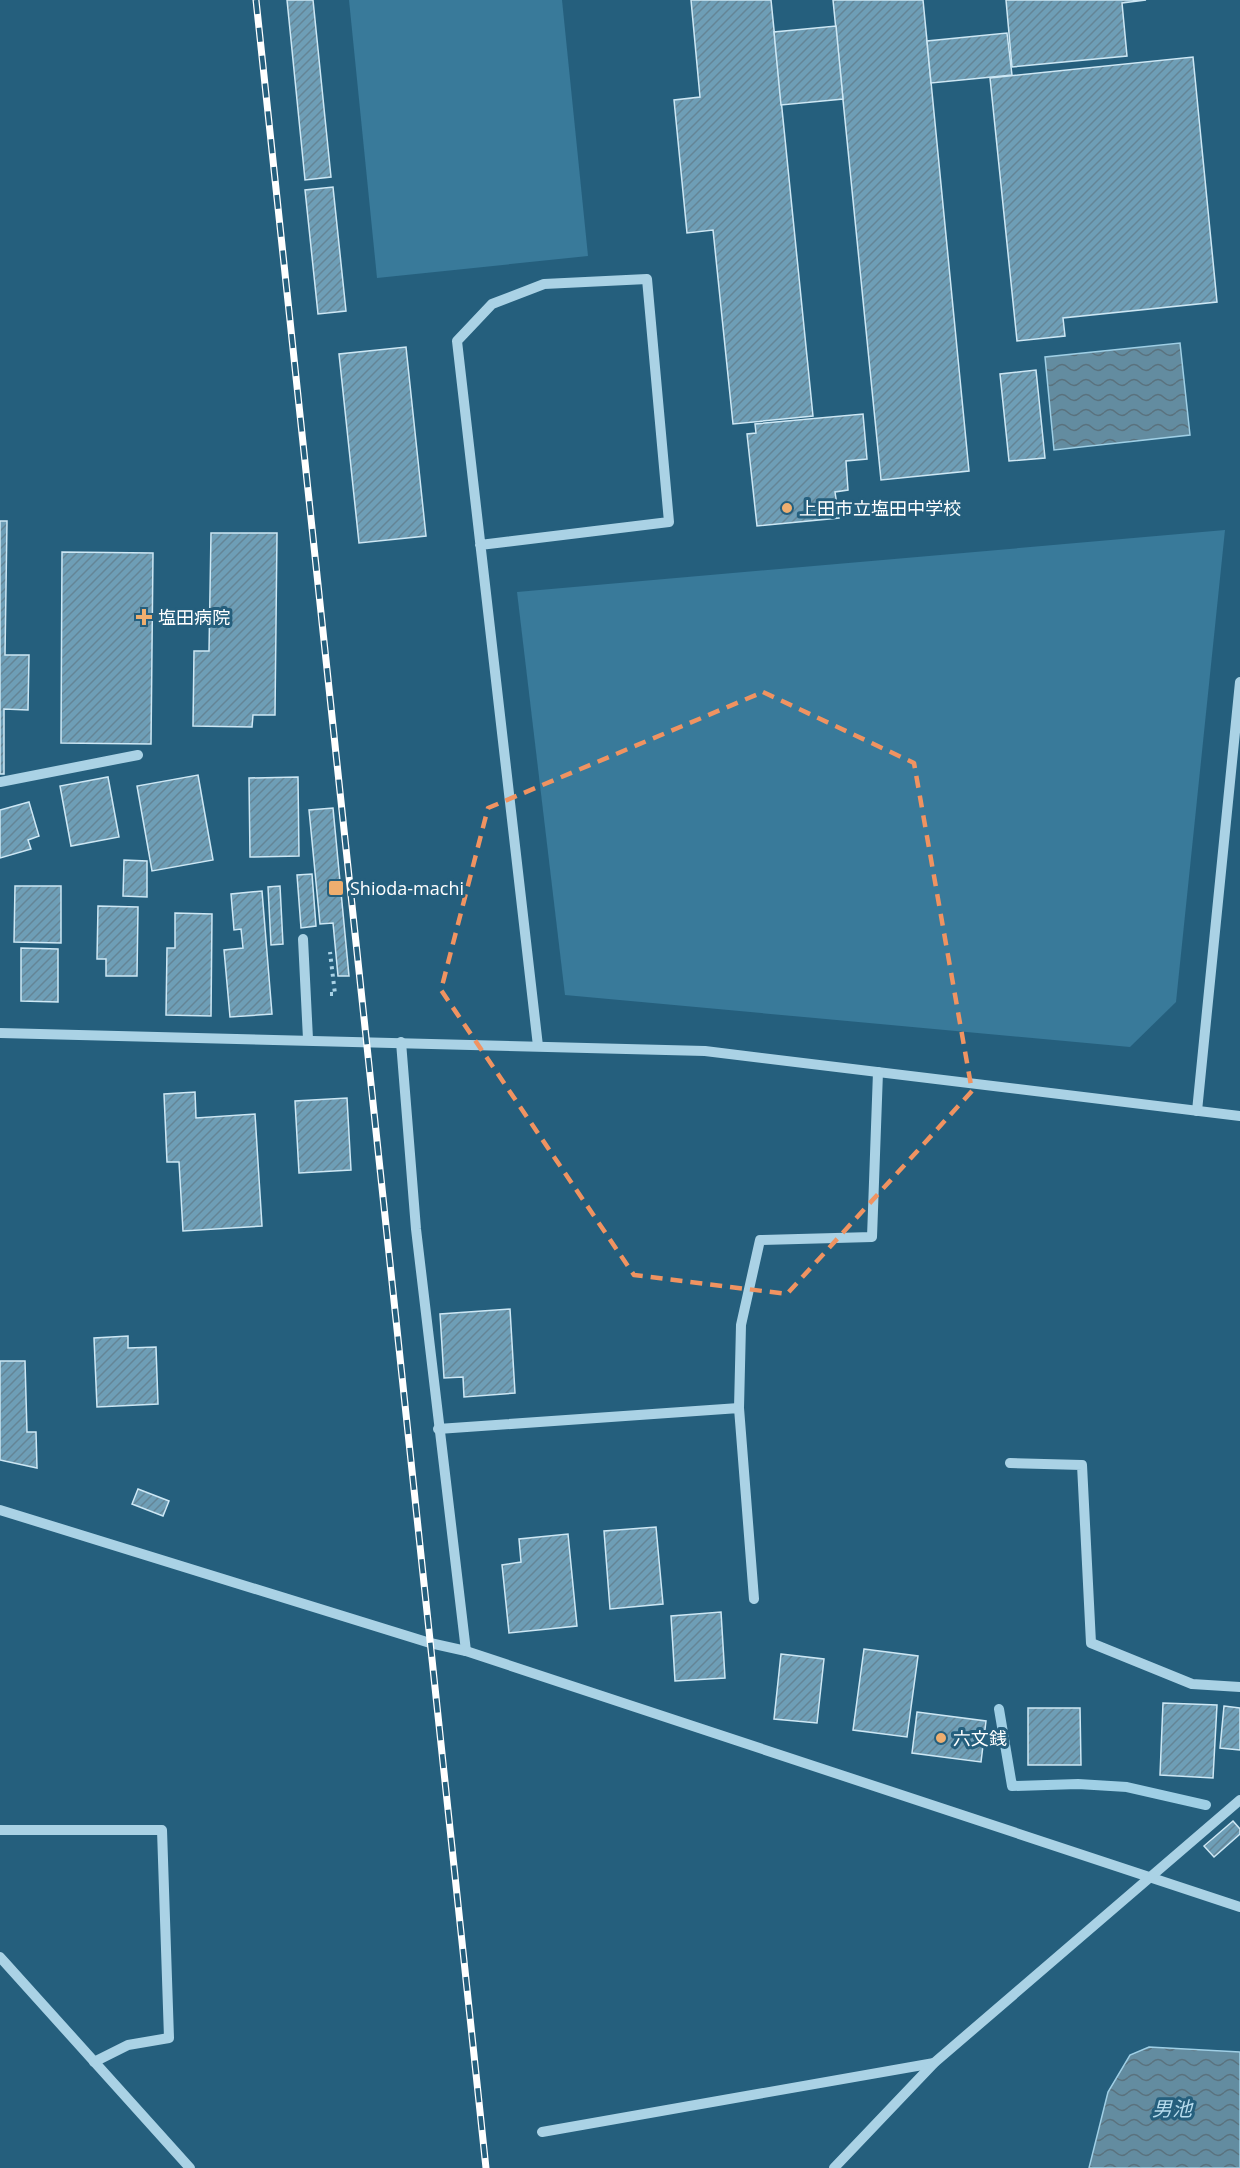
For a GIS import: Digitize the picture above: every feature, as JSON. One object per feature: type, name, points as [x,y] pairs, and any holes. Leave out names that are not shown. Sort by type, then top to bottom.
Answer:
[{"type":"street","points":[[480,545],[669,522],[647,279],[544,284],[492,304],[457,341],[480,545],[538,1046]]},
{"type":"street","points":[[1197,1111],[1240,682]]},
{"type":"street","points":[[0,782],[138,754]]},
{"type":"street","points":[[303,939],[308,1039]]},
{"type":"street","points":[[0,1033],[308,1039],[705,1051],[1240,1116]]},
{"type":"street","points":[[401,1042],[416,1229],[466,1652]]},
{"type":"street","points":[[754,1599],[740,1408],[741,1325],[760,1240],[872,1237],[878,1072]]},
{"type":"street","points":[[438,1429],[740,1408]]},
{"type":"street","points":[[1010,1463],[1082,1465],[1091,1643],[1192,1684],[1240,1687]]},
{"type":"street","points":[[0,1510],[430,1643],[466,1652],[1240,1907]]},
{"type":"street","points":[[834,2168],[934,2063],[1240,1800]]},
{"type":"street","points":[[0,1830],[162,1830],[169,2038],[128,2045],[94,2062]]},
{"type":"street","points":[[0,1957],[190,2168]]},
{"type":"street","points":[[542,2132],[934,2063]]},
{"type":"highlighted area","points":[[763,692],[914,763],[972,1091],[787,1294],[634,1275],[441,990],[488,808]]},
{"type":"shaded area","points":[[349,0],[562,0],[588,256],[377,278]]},
{"type":"shaded area","points":[[1225,530],[1176,1002],[1130,1047],[565,995],[517,592]]},
{"type":"water","points":[[1180,343],[1190,435],[1054,450],[1045,357]]},
{"type":"water","name":"男池","points":[[1149,2047],[1240,2052],[1240,2168],[1089,2168],[1108,2092],[1130,2055]]},
{"type":"building","points":[[287,0],[313,0],[331,177],[305,180]]},
{"type":"building","points":[[691,0],[771,0],[813,416],[733,424],[713,230],[687,233],[674,100],[700,97]]},
{"type":"building","points":[[833,0],[923,0],[969,471],[881,480]]},
{"type":"building","points":[[1006,0],[1146,0],[1122,3],[1127,56],[1012,67]]},
{"type":"building","points":[[836,26],[843,99],[781,105],[774,32]]},
{"type":"building","points":[[1007,33],[1012,75],[931,83],[927,41]]},
{"type":"building","points":[[1193,57],[1217,302],[1063,318],[1065,336],[1017,341],[990,78]]},
{"type":"building","points":[[333,187],[346,311],[318,314],[305,190]]},
{"type":"building","points":[[406,347],[426,536],[359,543],[339,354]]},
{"type":"building","points":[[1036,370],[1045,458],[1009,461],[1000,374]]},
{"type":"building","points":[[863,414],[867,459],[846,461],[848,490],[835,492],[839,518],[757,526],[747,434],[756,433],[755,424]]},
{"type":"building","points":[[0,521],[7,521],[5,655],[29,655],[28,710],[4,709],[4,774],[0,774]]},
{"type":"building","points":[[211,533],[277,533],[275,715],[253,715],[252,727],[193,726],[194,651],[209,651]]},
{"type":"building","points":[[62,552],[153,553],[151,744],[61,743]]},
{"type":"building","points":[[198,775],[213,860],[152,871],[137,786]]},
{"type":"building","points":[[108,777],[119,837],[71,846],[60,786]]},
{"type":"building","points":[[298,777],[299,856],[250,857],[249,778]]},
{"type":"building","points":[[29,802],[39,836],[28,840],[31,849],[0,858],[0,810]]},
{"type":"building","points":[[333,808],[349,976],[338,976],[333,923],[320,924],[309,810]]},
{"type":"building","points":[[124,860],[147,861],[147,897],[123,896]]},
{"type":"building","points":[[312,874],[316,926],[301,928],[297,875]]},
{"type":"building","points":[[15,886],[61,886],[61,943],[14,942]]},
{"type":"building","points":[[280,886],[283,944],[271,945],[268,887]]},
{"type":"building","points":[[262,891],[272,1014],[230,1017],[224,950],[243,948],[241,929],[234,930],[231,894]]},
{"type":"building","points":[[98,906],[138,907],[137,976],[106,976],[106,959],[97,959]]},
{"type":"building","points":[[175,913],[212,914],[211,1016],[166,1015],[167,948],[175,948]]},
{"type":"building","points":[[21,948],[58,949],[58,1002],[21,1001]]},
{"type":"building","points":[[195,1092],[196,1118],[255,1114],[262,1226],[183,1231],[179,1162],[167,1162],[164,1094]]},
{"type":"building","points":[[347,1098],[351,1170],[299,1173],[295,1101]]},
{"type":"building","points":[[510,1309],[515,1393],[464,1397],[463,1377],[444,1378],[440,1314]]},
{"type":"building","points":[[128,1336],[128,1348],[156,1347],[158,1404],[97,1407],[94,1338]]},
{"type":"building","points":[[0,1361],[25,1361],[27,1432],[36,1432],[37,1468],[0,1460]]},
{"type":"building","points":[[138,1489],[169,1501],[163,1516],[132,1504]]},
{"type":"building","points":[[656,1527],[663,1604],[610,1609],[604,1531]]},
{"type":"building","points":[[568,1534],[577,1626],[509,1633],[502,1565],[521,1562],[519,1539]]},
{"type":"building","points":[[721,1612],[725,1678],[675,1681],[671,1616]]},
{"type":"building","points":[[864,1649],[918,1656],[907,1737],[853,1730]]},
{"type":"building","points":[[781,1654],[824,1659],[817,1723],[774,1719]]},
{"type":"building","points":[[1163,1703],[1217,1705],[1213,1778],[1160,1775]]},
{"type":"building","points":[[1224,1706],[1240,1708],[1240,1750],[1220,1748]]},
{"type":"building","points":[[1028,1708],[1080,1708],[1081,1765],[1028,1765]]},
{"type":"building","points":[[917,1712],[986,1721],[981,1762],[912,1753]]},
{"type":"building","points":[[1233,1821],[1240,1829],[1240,1834],[1214,1857],[1204,1846]]},
{"type":"waterway","points":[[999,1709],[1012,1786],[1078,1784],[1127,1787],[1206,1805]]},
{"type":"railway","points":[[256,0],[486,2168]]},
{"type":"place","name":"上田市立塩田中学校","points":[[787,508]]},
{"type":"place","name":"塩田病院","points":[[144,617]]},
{"type":"place","name":"Shioda-machi","points":[[336,888]]},
{"type":"place","name":"六文銭","points":[[941,1738]]}]
